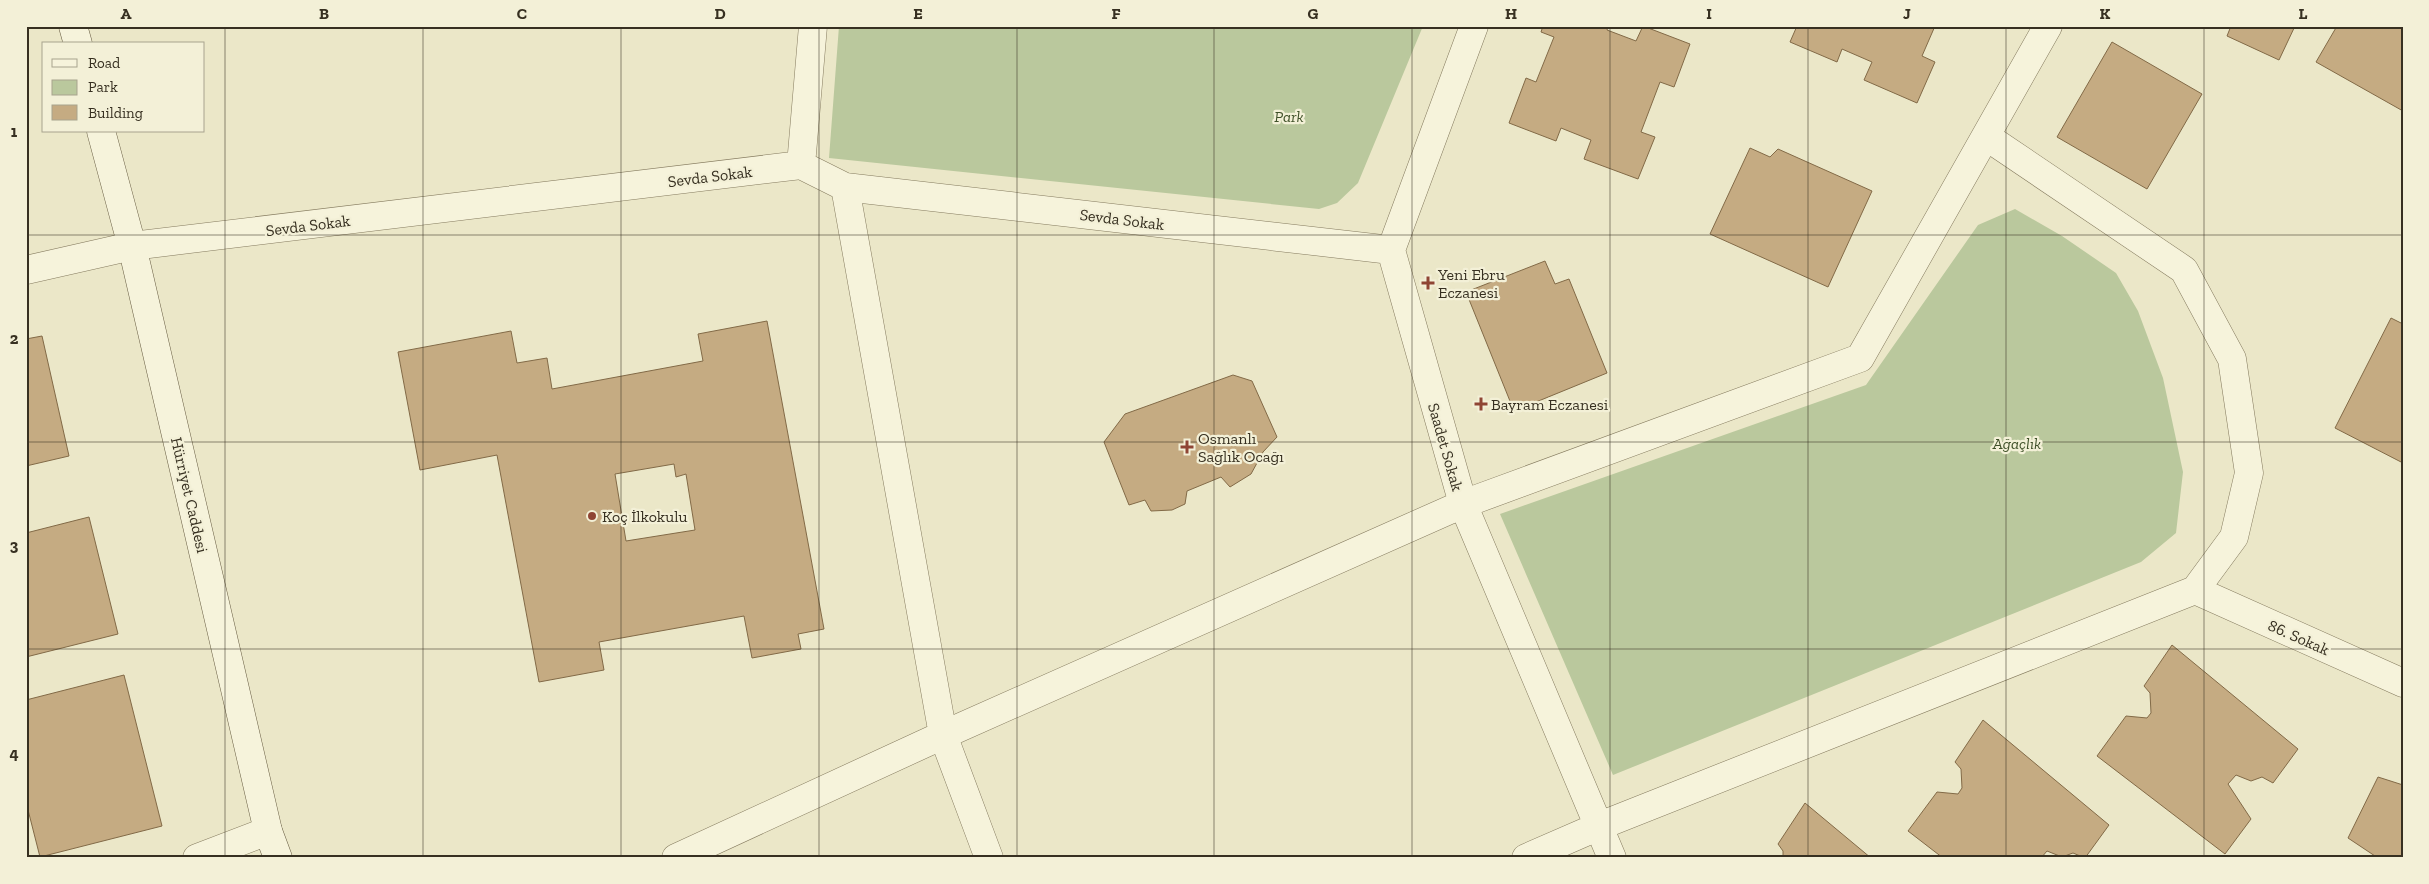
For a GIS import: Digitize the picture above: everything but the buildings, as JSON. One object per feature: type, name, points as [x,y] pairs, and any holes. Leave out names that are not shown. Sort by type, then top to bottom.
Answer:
[{"type":"street","points":[[73,26],[77,42]]},
{"type":"street","points":[[800,165],[813,26]]},
{"type":"street","points":[[1391,250],[1474,26]]},
{"type":"street","points":[[676,858],[943,736],[1462,504],[1860,358],[2048,26]]},
{"type":"street","name":"Hürriyet Caddesi","points":[[101,132],[132,246],[268,831],[278,858]]},
{"type":"street","points":[[1526,858],[1597,827],[2194,590],[2234,537],[2249,473],[2232,359],[2184,270],[1987,136]]},
{"type":"street","name":"Sevda Sokak","points":[[26,270],[132,246],[800,165],[845,187],[1391,250]]},
{"type":"street","points":[[845,187],[943,736],[989,858]]},
{"type":"street","name":"Saadet Sokak","points":[[1391,250],[1462,504],[1597,827],[1612,858]]},
{"type":"street","name":"86. Sokak","points":[[2194,590],[2403,683]]},
{"type":"street","points":[[196,858],[268,831]]},
{"type":"green space","name":"Park","points":[[839,26],[1423,26],[1358,183],[1337,203],[1319,209],[829,158]]},
{"type":"green space","name":"Ağaçlık","points":[[2015,209],[2062,236],[2116,273],[2138,311],[2163,378],[2183,472],[2176,533],[2141,562],[1613,775],[1500,514],[1866,385],[1978,225]]},
{"type":"place","name":"Yeni Ebru Eczanesi","points":[[1428,283]]},
{"type":"place","name":"Bayram Eczanesi","points":[[1481,404]]},
{"type":"place","name":"Osmanlı Sağlık Ocağı","points":[[1187,447]]},
{"type":"place","name":"Koç İlkokulu","points":[[592,516]]}]
